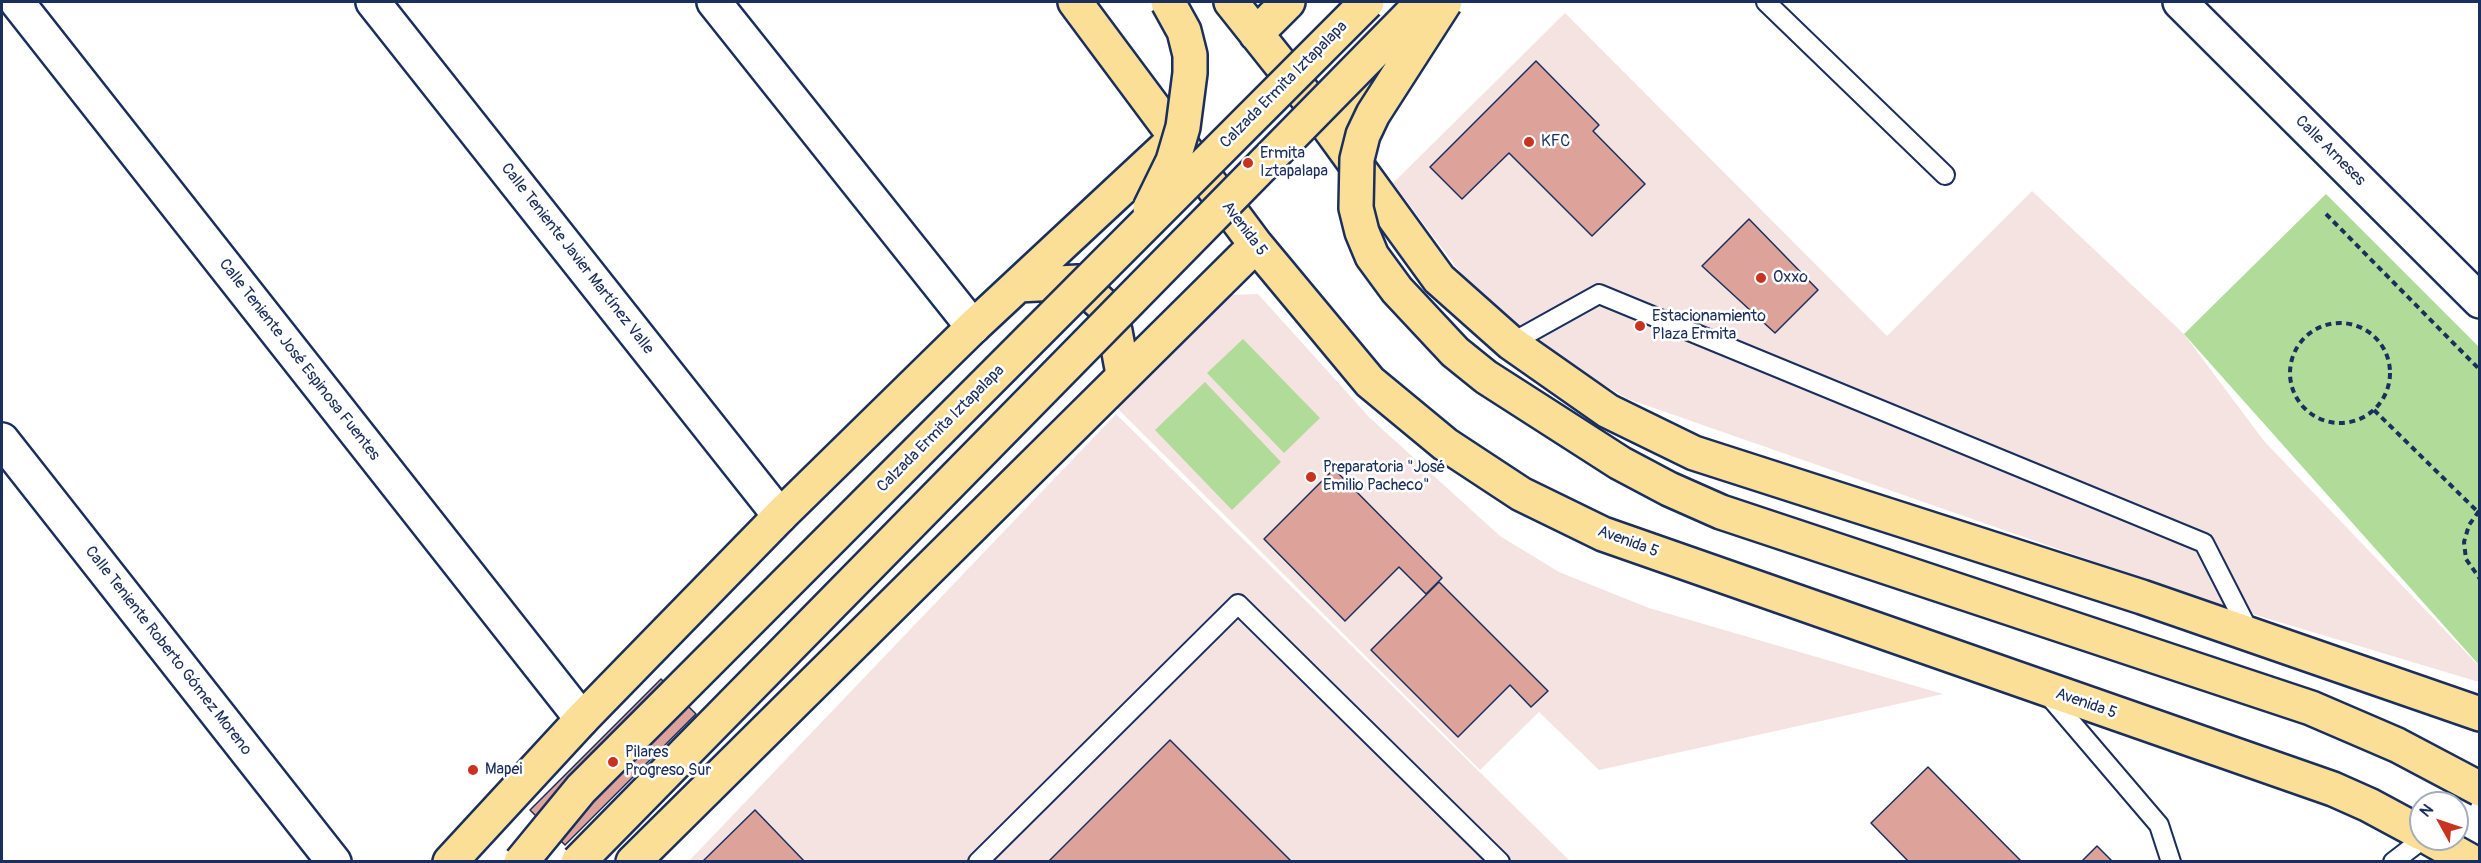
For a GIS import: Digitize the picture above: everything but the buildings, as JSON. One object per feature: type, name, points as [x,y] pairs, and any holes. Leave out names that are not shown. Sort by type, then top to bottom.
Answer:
[{"type":"main road","name":"Avenida 5","points":[[1075,2],[1256,245],[1370,382],[1445,444],[1521,494],[1603,534],[2333,789],[2409,827]]},
{"type":"main road","points":[[1117,253],[1158,194],[1183,127],[1190,55],[1184,31],[1168,2]]},
{"type":"main road","points":[[1231,2],[1330,129],[1439,279],[1511,343],[1608,411],[1694,453],[2251,635],[2480,714]]},
{"type":"main road","points":[[1256,34],[1288,2]]},
{"type":"main road","name":"Calzada Ermita Iztapalapa","points":[[520,861],[581,789],[1367,2]]},
{"type":"main road","points":[[578,861],[1423,2]]},
{"type":"main road","points":[[1444,2],[1373,114],[1363,135],[1357,159],[1356,208],[1372,256],[1397,290],[1455,352],[1486,377],[1620,463],[1669,489],[1721,512],[2312,708],[2397,746],[2480,789]]},
{"type":"main road","points":[[1330,129],[1452,2]]},
{"type":"main road","points":[[450,861],[582,719],[780,516],[973,327],[1177,136]]},
{"type":"main road","points":[[633,861],[1256,245]]},
{"type":"main road","points":[[1018,285],[1078,282],[1107,309],[1115,331],[1124,374]]},
{"type":"main road","points":[[2453,851],[2472,861]]},
{"type":"street","name":"Calle Teniente José Espinosa Fuentes","points":[[16,2],[582,719]]},
{"type":"street","name":"Calle Teniente Javier Martínez Valle","points":[[373,2],[780,516]]},
{"type":"street","points":[[714,2],[973,327]]},
{"type":"street","name":"Calle Arneses","points":[[2180,2],[2480,301]]},
{"type":"street","name":"Calle Teniente Roberto Gómez Moreno","points":[[2,440],[334,861]]},
{"type":"lane","points":[[1767,2],[1945,175]]},
{"type":"lane","points":[[1511,343],[1599,294],[2204,543],[2251,635]]},
{"type":"lane","points":[[978,861],[1238,604],[1500,861]]},
{"type":"lane","points":[[2043,689],[2159,825],[2171,861]]},
{"type":"lane","points":[[2393,861],[2409,849]]},
{"type":"path","points":[[2326,214],[2480,370]]},
{"type":"path","points":[[2347,323],[2369,333],[2385,350],[2390,366],[2389,382],[2384,398],[2374,410],[2360,419],[2335,422],[2312,414],[2300,403],[2291,379],[2294,354],[2303,340],[2315,330],[2331,324],[2347,323]]},
{"type":"path","points":[[2374,410],[2479,511],[2469,525],[2464,542],[2466,559],[2480,579]]},
{"type":"shaded area","points":[[1565,13],[1887,336],[2032,191],[2184,334],[2264,441],[2479,666],[2479,682],[2199,598],[1628,399],[1528,340],[1463,276],[1393,183]]},
{"type":"shaded area","name":"Preparatoria \"José Emilio Pacheco\"","points":[[1258,294],[1370,418],[1500,536],[1559,572],[1649,608],[1943,694],[1599,770],[1539,712],[1480,770],[1117,408],[1229,295]]},
{"type":"shaded area","points":[[1116,414],[1570,861],[688,862]]},
{"type":"green space","points":[[2326,194],[2479,347],[2479,665],[2184,334]]},
{"type":"green space","points":[[1243,339],[1320,418],[1284,453],[1207,373]]},
{"type":"green space","points":[[1205,382],[1281,462],[1232,510],[1155,430]]},
{"type":"place","name":"KFC","points":[[1529,142]]},
{"type":"place","name":"Ermita Iztapalapa","points":[[1248,163]]},
{"type":"place","name":"Oxxo","points":[[1761,278]]},
{"type":"place","name":"Estacionamiento Plaza Ermita","points":[[1640,326]]},
{"type":"place","name":"Preparatoria \"José Emilio Pacheco\"","points":[[1311,477]]},
{"type":"place","name":"Pilares Progreso Sur","points":[[613,762]]},
{"type":"place","name":"Mapei","points":[[473,770]]}]
